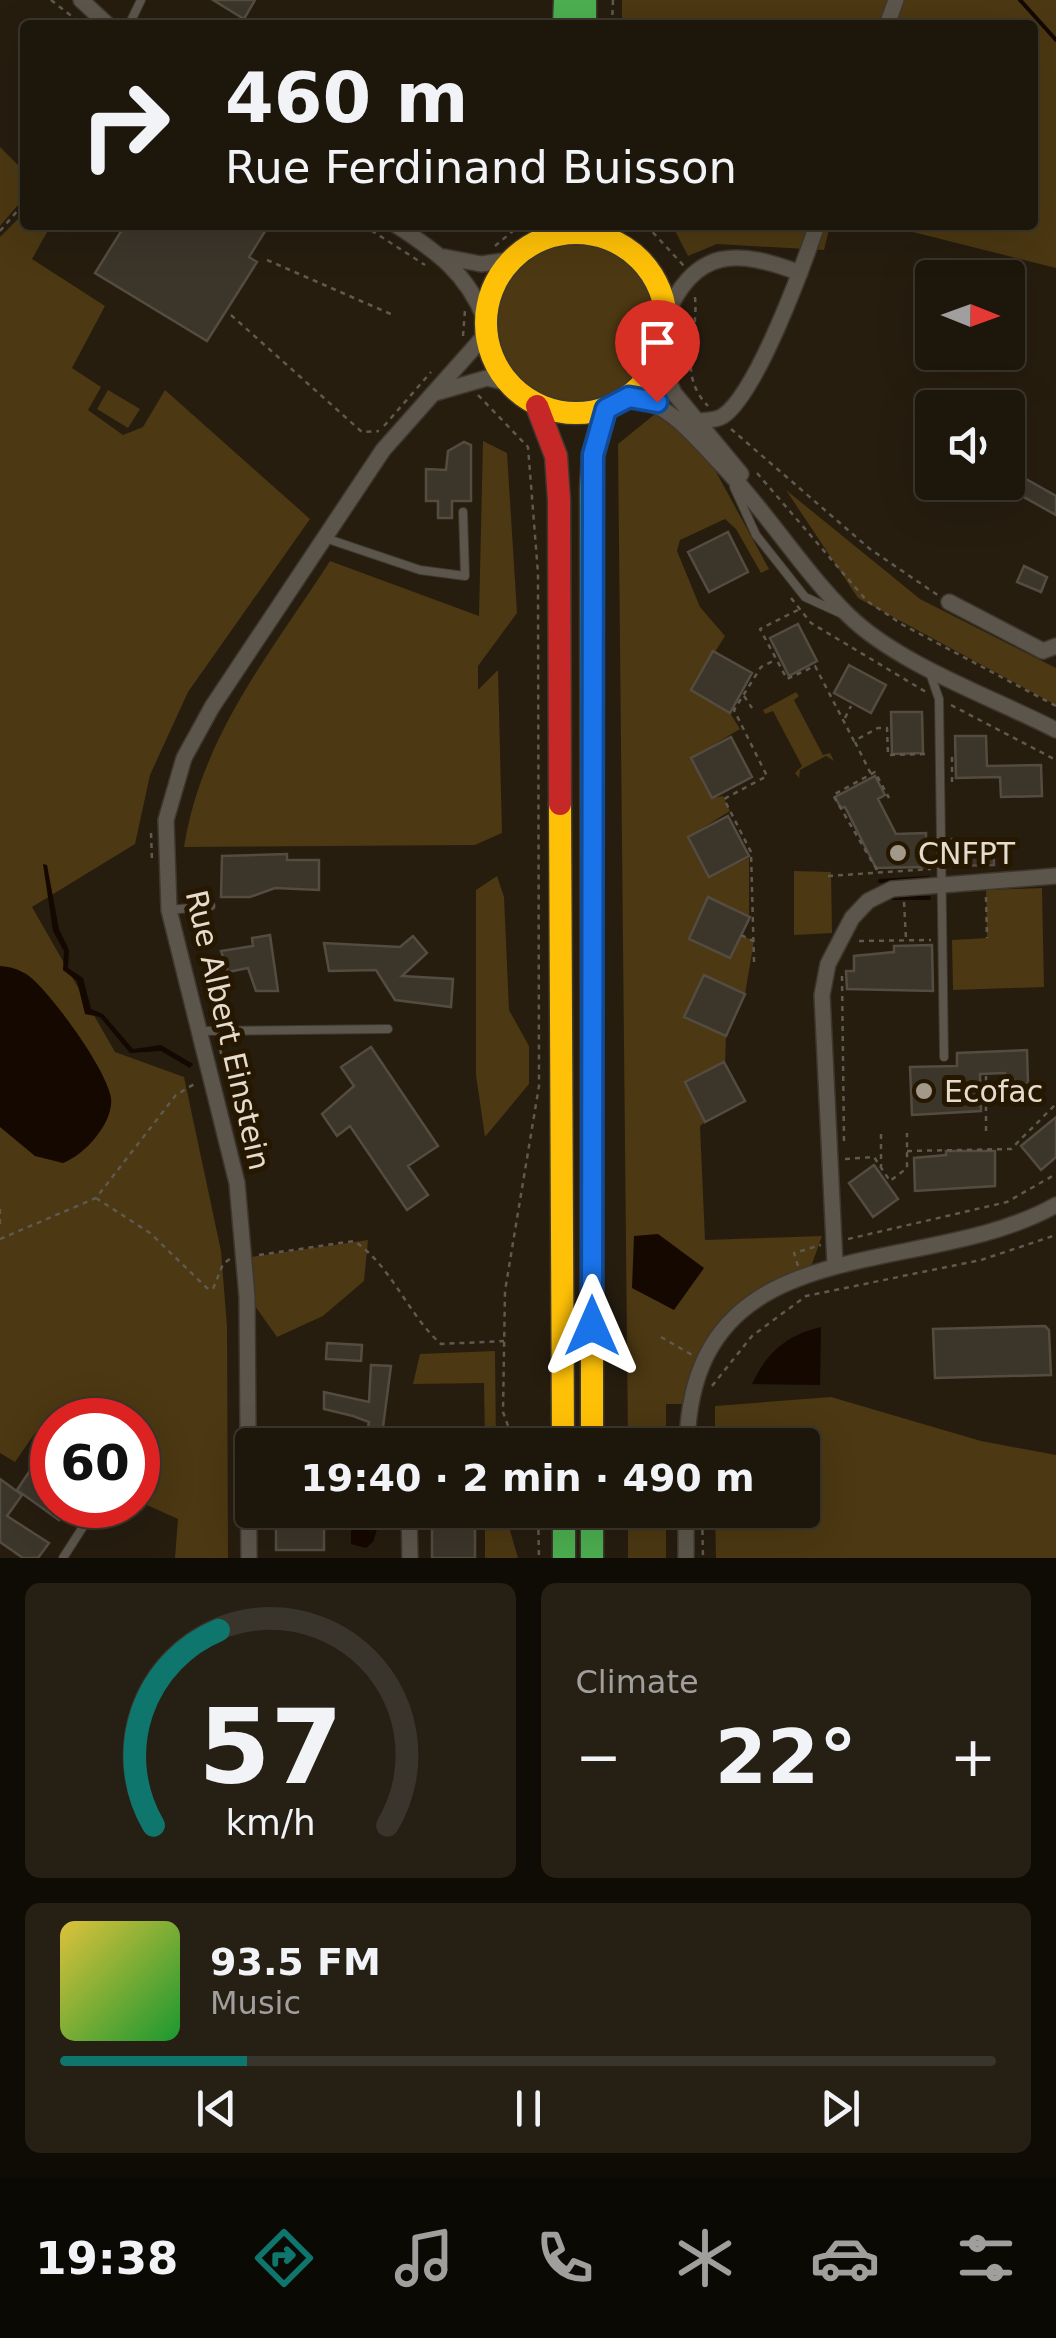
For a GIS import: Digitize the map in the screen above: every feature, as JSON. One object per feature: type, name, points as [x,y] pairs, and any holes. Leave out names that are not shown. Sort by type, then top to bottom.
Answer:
[{"type":"main road","points":[[537,234],[612,234],[652,273],[666,316],[659,359],[629,397],[606,409],[571,414],[537,406],[508,384],[490,352],[486,326],[492,287],[510,260],[537,234]]},
{"type":"main road","points":[[537,406],[556,456],[559,500],[563,1428]]},
{"type":"main road","points":[[592,1428],[591,489],[595,443],[606,409]]},
{"type":"main road","points":[[564,1528],[564,1558]]},
{"type":"main road","points":[[592,1528],[592,1558]]},
{"type":"street","points":[[81,0],[103,20]]},
{"type":"street","points":[[402,230],[470,284],[486,326]]},
{"type":"street","points":[[700,421],[720,418],[752,375],[800,273],[815,230]]},
{"type":"street","points":[[666,316],[688,274],[702,264],[730,258],[772,263],[800,273]]},
{"type":"street","points":[[441,264],[510,260]]},
{"type":"street","name":"Rue Albert Einstein","points":[[249,1558],[248,1327],[237,1258],[237,1183],[218,1071],[169,910],[166,820],[196,731],[383,450],[461,364],[486,326]]},
{"type":"street","points":[[659,359],[674,393],[700,421],[795,550]]},
{"type":"street","name":"Rue Albert Einstein","points":[[417,409],[433,394],[470,382],[487,378],[508,384]]},
{"type":"street","points":[[629,397],[657,402],[726,469],[849,616],[926,666],[1056,730]]},
{"type":"street","points":[[948,602],[1043,651],[1056,646]]},
{"type":"street","points":[[834,1264],[830,1243],[822,995],[838,939],[868,901],[892,889],[1056,876]]},
{"type":"street","points":[[688,1428],[688,1413],[704,1362],[733,1318],[801,1274],[1022,1224],[1056,1205]]},
{"type":"street","points":[[409,1528],[410,1558]]},
{"type":"street","points":[[686,1528],[686,1558]]},
{"type":"lane","points":[[726,469],[756,535],[805,597],[849,616]]},
{"type":"lane","points":[[324,537],[420,570],[464,576],[463,512]]},
{"type":"lane","points":[[926,666],[938,699],[938,778],[948,885],[942,940],[944,1057]]},
{"type":"lane","points":[[169,910],[210,906]]},
{"type":"lane","points":[[208,1031],[388,1029]]},
{"type":"lane","points":[[63,1558],[82,1528]]},
{"type":"path","points":[[51,0],[77,20]]},
{"type":"path","points":[[0,231],[20,208]]},
{"type":"path","points":[[373,230],[441,264]]},
{"type":"path","points":[[650,230],[688,274],[697,321],[688,371],[692,390],[870,550],[909,580],[948,602]]},
{"type":"path","points":[[267,260],[393,315]]},
{"type":"path","points":[[461,364],[454,350],[464,335],[465,304]]},
{"type":"path","points":[[232,315],[362,432],[380,432]]},
{"type":"path","points":[[470,382],[528,447],[538,572],[539,1086],[504,1292],[503,1412],[509,1428]]},
{"type":"path","points":[[720,418],[733,443]]},
{"type":"path","points":[[754,470],[867,601],[903,625],[1056,706]]},
{"type":"path","points":[[799,609],[760,629],[788,679],[815,666],[871,774]]},
{"type":"path","points":[[754,962],[751,852],[724,800],[768,776],[734,710],[762,667],[776,659]]},
{"type":"path","points":[[743,695],[752,708]]},
{"type":"path","points":[[844,720],[851,706]]},
{"type":"path","points":[[854,741],[878,728],[888,728],[888,755],[952,753],[952,784]]},
{"type":"path","points":[[878,871],[833,795],[875,772],[889,798]]},
{"type":"path","points":[[152,870],[153,824]]},
{"type":"path","points":[[904,903],[906,941]]},
{"type":"path","points":[[741,936],[754,941]]},
{"type":"path","points":[[838,939],[942,940]]},
{"type":"path","points":[[844,963],[846,1134],[840,1161],[874,1158],[890,1181],[907,1168],[907,1133]]},
{"type":"path","points":[[0,1239],[96,1198],[176,1095],[218,1071],[208,1031]]},
{"type":"path","points":[[986,1074],[986,1131]]},
{"type":"path","points":[[986,1107],[1005,1076]]},
{"type":"path","points":[[907,1151],[1012,1149],[1056,1104]]},
{"type":"path","points":[[881,1134],[881,1168]]},
{"type":"path","points":[[806,1296],[794,1252],[1007,1202],[1056,1174]]},
{"type":"path","points":[[96,1198],[150,1233],[206,1288],[218,1283],[223,1264],[237,1258],[354,1240],[370,1251],[404,1302],[419,1314],[424,1329],[441,1344],[505,1342]]},
{"type":"path","points":[[0,1209],[0,1228]]},
{"type":"path","points":[[710,1389],[752,1336],[806,1296],[981,1260],[1056,1235]]},
{"type":"path","points":[[232,1275],[237,1258]]},
{"type":"path","points":[[661,1336],[704,1362]]},
{"type":"path","points":[[538,1528],[538,1558]]},
{"type":"path","points":[[702,1528],[703,1558]]},
{"type":"shaded area","points":[[622,0],[1056,0],[1056,268],[905,230],[1038,230],[1038,20],[622,20]]},
{"type":"shaded area","points":[[0,147],[20,167],[20,203],[0,226]]},
{"type":"shaded area","points":[[20,217],[20,230],[48,230],[32,259],[105,306],[72,368],[101,387],[88,410],[123,435],[143,427],[165,390],[310,519],[188,692],[150,775],[135,844],[32,907],[115,1052],[184,1077],[221,1251],[227,1326],[228,1558],[175,1558],[178,1519],[160,1511],[160,1398],[30,1398],[30,1440],[15,1462],[0,1453],[0,237]]},
{"type":"shaded area","points":[[675,230],[829,230],[824,250],[717,244],[688,256]]},
{"type":"shaded area","points":[[575,242],[606,248],[631,266],[649,291],[655,322],[649,353],[631,378],[606,396],[575,402],[544,396],[519,378],[501,353],[495,322],[501,291],[519,266],[544,248]]},
{"type":"shaded area","points":[[108,390],[140,409],[128,428],[97,409]]},
{"type":"shaded area","points":[[660,410],[715,470],[769,569],[761,573],[736,529],[725,519],[680,540],[677,551],[700,607],[725,636],[691,690],[730,713],[740,729],[691,758],[712,798],[723,796],[730,811],[688,837],[709,876],[749,858],[749,917],[708,898],[689,939],[730,958],[741,935],[754,941],[745,994],[703,976],[685,1017],[726,1036],[725,1064],[685,1083],[705,1122],[700,1126],[705,1240],[822,1236],[812,1264],[726,1321],[684,1404],[666,1404],[666,1428],[628,1428],[618,444]]},
{"type":"shaded area","points":[[483,441],[507,453],[517,613],[478,666],[478,690],[498,670],[502,833],[475,845],[184,847],[193,806],[222,732],[262,663],[330,561],[479,616]]},
{"type":"shaded area","points":[[786,490],[920,599],[1056,668],[1056,705],[858,598]]},
{"type":"shaded area","points":[[796,692],[799,696],[794,700],[823,755],[830,753],[834,761],[826,756],[800,770],[799,778],[795,773],[802,766],[773,711],[765,714],[763,710]]},
{"type":"shaded area","points":[[43,864],[47,865],[59,929],[69,950],[68,968],[83,978],[91,1009],[103,1014],[133,1049],[161,1045],[193,1064],[190,1068],[161,1051],[130,1053],[100,1017],[85,1014],[77,981],[63,970],[64,951],[53,931]]},
{"type":"shaded area","points":[[794,871],[831,872],[832,933],[794,935]]},
{"type":"shaded area","points":[[497,876],[504,897],[509,1010],[529,1046],[529,1084],[485,1137],[476,1075],[476,890]]},
{"type":"shaded area","points":[[1042,888],[1044,987],[953,990],[952,940],[987,938],[986,890]]},
{"type":"shaded area","points":[[0,966],[29,976],[51,998],[107,1085],[111,1107],[103,1127],[89,1145],[63,1163],[35,1156],[0,1127]]},
{"type":"shaded area","points":[[658,1234],[704,1268],[674,1310],[632,1288],[634,1236]]},
{"type":"shaded area","points":[[368,1240],[364,1281],[323,1316],[277,1337],[255,1306],[251,1257]]},
{"type":"shaded area","points":[[821,1327],[820,1385],[752,1384],[779,1346]]},
{"type":"shaded area","points":[[495,1351],[496,1428],[485,1428],[484,1383],[413,1384],[420,1354]]},
{"type":"shaded area","points":[[831,1397],[981,1441],[1056,1455],[1056,1558],[716,1558],[715,1528],[820,1528],[820,1428],[715,1428],[715,1406]]},
{"type":"shaded area","points":[[351,1528],[377,1528],[373,1542],[366,1548],[351,1544]]},
{"type":"shaded area","points":[[485,1528],[509,1528],[518,1558],[485,1558]]},
{"type":"shaded area","points":[[628,1528],[666,1528],[666,1558],[628,1558]]},
{"type":"building","points":[[213,0],[255,0],[244,19]]},
{"type":"building","points":[[122,230],[266,230],[249,257],[257,262],[207,341],[95,273]]},
{"type":"building","points":[[464,442],[471,445],[471,501],[452,501],[452,518],[438,518],[438,501],[426,501],[426,469],[446,470],[448,451]]},
{"type":"building","points":[[1025,478],[1056,496],[1056,515],[1025,498]]},
{"type":"building","points":[[728,532],[748,572],[709,592],[688,552]]},
{"type":"building","points":[[1024,566],[1047,577],[1041,592],[1017,582]]},
{"type":"building","points":[[798,624],[817,661],[789,676],[770,638]]},
{"type":"building","points":[[713,651],[752,673],[730,713],[691,690]]},
{"type":"building","points":[[849,665],[886,685],[871,713],[834,693]]},
{"type":"building","points":[[891,712],[922,712],[923,753],[892,754]]},
{"type":"building","points":[[955,736],[986,736],[987,766],[1041,765],[1042,796],[1001,797],[1000,777],[956,778]]},
{"type":"building","points":[[731,737],[752,777],[712,798],[691,758]]},
{"type":"building","points":[[875,776],[885,795],[878,799],[896,834],[926,833],[926,867],[876,868],[845,807],[841,808],[835,797]]},
{"type":"building","points":[[728,816],[749,856],[709,877],[688,837]]},
{"type":"building","points":[[952,839],[993,840],[994,865],[952,866]]},
{"type":"building","points":[[287,854],[287,860],[319,860],[319,890],[275,888],[250,897],[221,897],[222,856]]},
{"type":"building","points":[[708,897],[750,917],[730,958],[689,939]]},
{"type":"building","points":[[270,935],[278,991],[256,991],[248,968],[228,972],[221,951],[253,946],[252,938]]},
{"type":"building","points":[[413,936],[427,953],[402,976],[453,979],[451,1007],[395,1000],[376,970],[329,971],[324,943],[400,947]]},
{"type":"building","points":[[932,945],[933,991],[847,989],[846,971],[854,971],[854,956],[894,952],[894,946]]},
{"type":"building","points":[[704,975],[745,994],[726,1036],[684,1017]]},
{"type":"building","points":[[371,1047],[438,1146],[408,1166],[428,1195],[407,1210],[350,1126],[337,1136],[322,1114],[354,1086],[341,1067]]},
{"type":"building","points":[[1027,1050],[1028,1084],[1006,1084],[1005,1073],[980,1074],[981,1111],[912,1115],[910,1067],[957,1066],[957,1053]]},
{"type":"building","points":[[724,1062],[745,1101],[705,1122],[685,1082]]},
{"type":"building","points":[[1056,1117],[1056,1157],[1041,1170],[1021,1146]]},
{"type":"building","points":[[946,1151],[995,1151],[995,1186],[915,1191],[914,1158],[946,1155]]},
{"type":"building","points":[[874,1165],[898,1199],[873,1217],[849,1183]]},
{"type":"building","points":[[1045,1326],[1049,1330],[1051,1375],[935,1378],[933,1329]]},
{"type":"building","points":[[327,1343],[362,1345],[361,1361],[326,1359]]},
{"type":"building","points":[[371,1365],[391,1366],[383,1427],[368,1427],[369,1422],[324,1409],[324,1392],[369,1402]]},
{"type":"building","points":[[30,1470],[30,1499],[17,1490]]},
{"type":"building","points":[[0,1479],[22,1495],[7,1516],[49,1543],[38,1558],[23,1558],[0,1542]]},
{"type":"building","points":[[276,1528],[324,1528],[324,1550],[276,1550]]},
{"type":"building","points":[[432,1528],[475,1528],[475,1558],[432,1558]]},
{"type":"waterway","points":[[1020,0],[1056,40]]},
{"type":"waterway","points":[[880,881],[928,878]]},
{"type":"waterway","points":[[893,898],[929,898]]},
{"type":"traffic: fast","points":[[564,20],[565,0]]},
{"type":"traffic: fast","points":[[585,0],[585,20]]},
{"type":"traffic: fast","points":[[592,1144],[591,489],[593,455],[606,409]]},
{"type":"traffic: fast","points":[[564,1528],[564,1558]]},
{"type":"traffic: fast","points":[[592,1528],[592,1558]]},
{"type":"traffic: slow","points":[[576,233],[611,239],[640,259],[660,288],[666,323],[660,358],[640,387],[611,407],[576,413],[541,407],[512,387],[492,358],[486,323],[492,288],[512,259],[541,239],[576,233]]},
{"type":"traffic: slow","points":[[560,804],[563,1428]]},
{"type":"traffic: slow","points":[[592,1144],[592,1428]]},
{"type":"traffic: jam","points":[[537,406],[556,456],[559,500],[560,804]]},
{"type":"place","name":"CNFPT","points":[[898,853]]},
{"type":"place","name":"Ecofac","points":[[924,1091]]},
{"type":"route","points":[[592,1326],[593,455],[606,409],[629,397],[657,402]]}]
